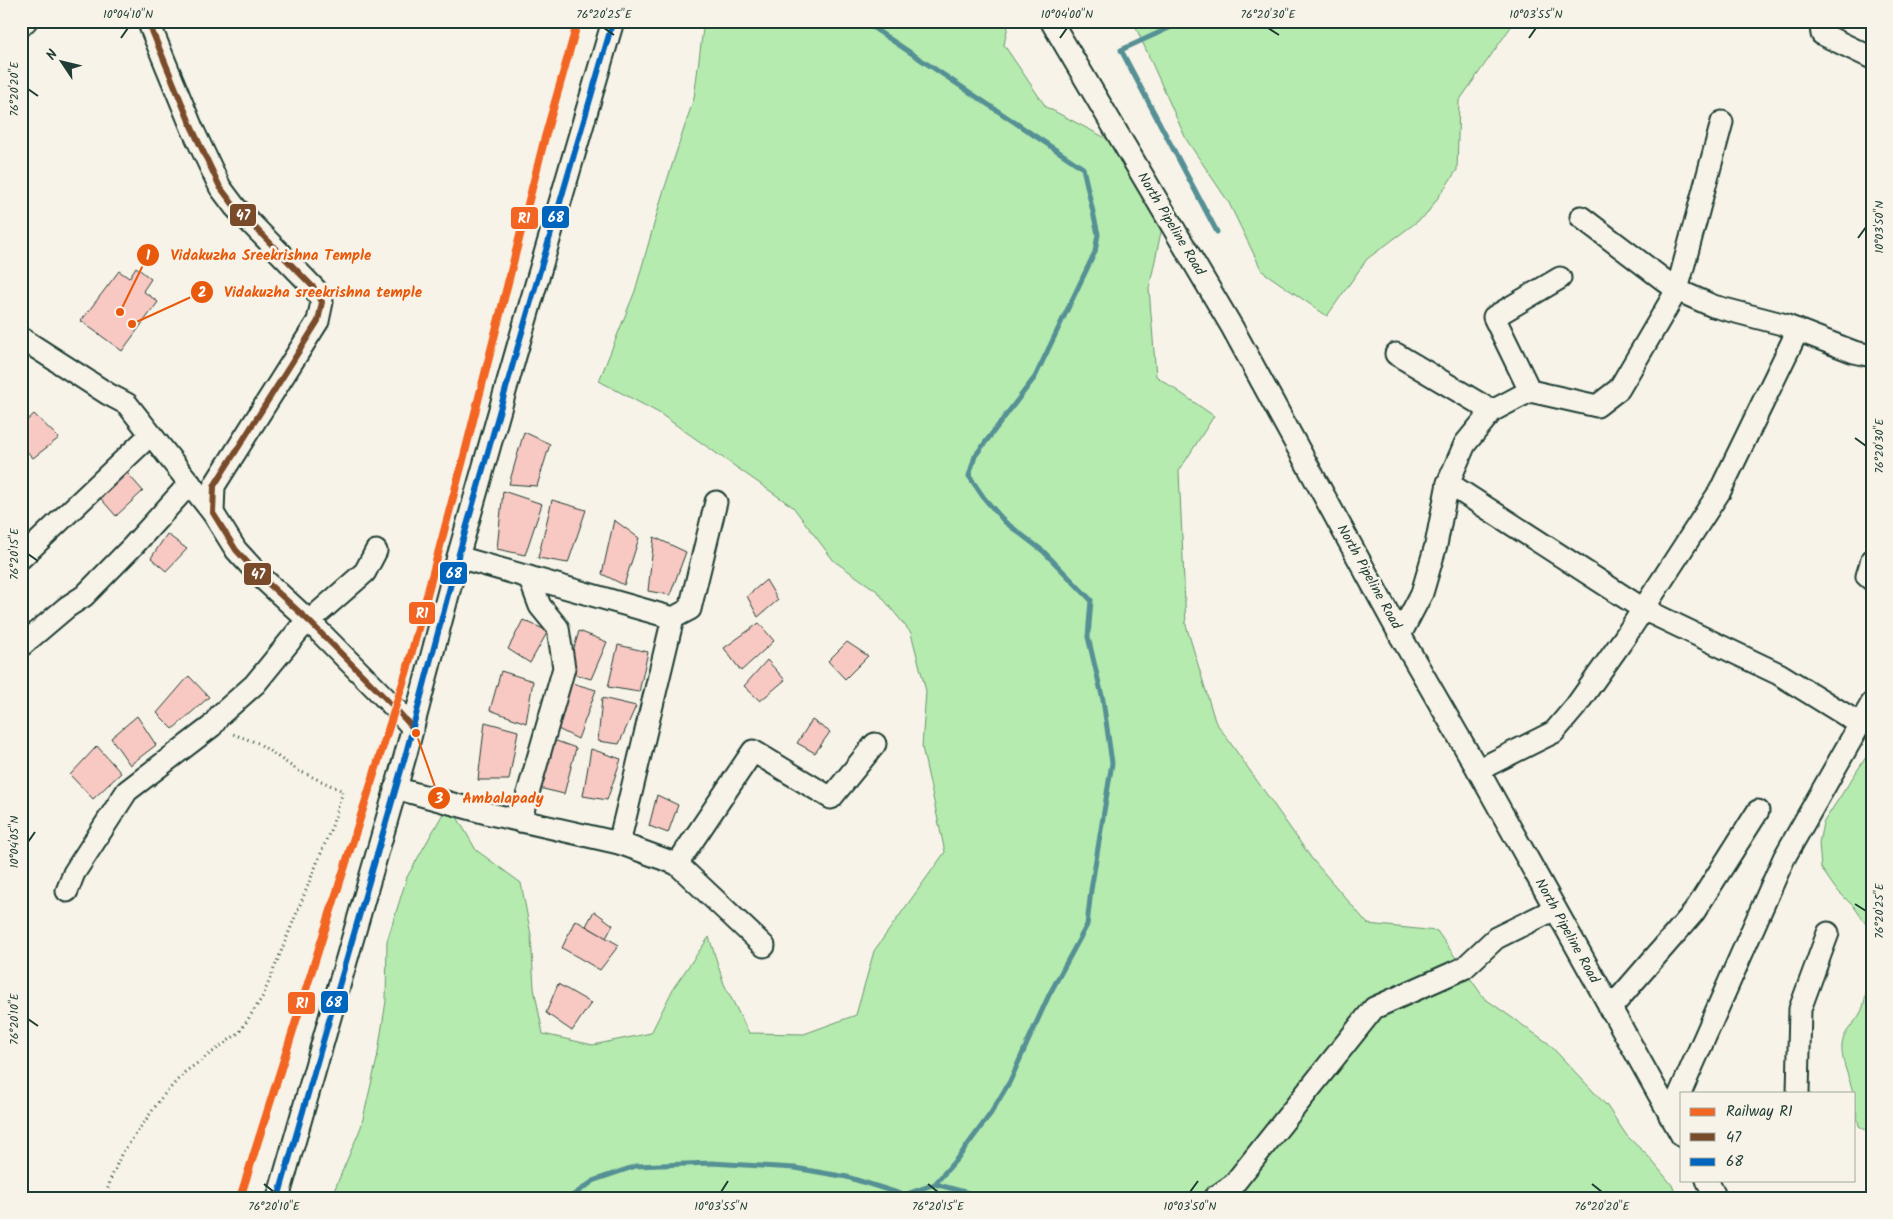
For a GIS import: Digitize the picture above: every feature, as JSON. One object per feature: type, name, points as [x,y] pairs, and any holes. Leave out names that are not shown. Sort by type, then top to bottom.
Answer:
[{"type":"street","points":[[21,26],[26,21]]},
{"type":"street","points":[[148,21],[192,128],[220,187],[235,207],[315,289],[322,302],[318,321],[214,486],[213,513]]},
{"type":"street","points":[[278,1198],[406,753],[458,557],[613,21]]},
{"type":"street","name":"North Pipeline Road","points":[[1051,21],[1232,327],[1400,635],[1478,770],[1680,1133]]},
{"type":"street","points":[[1820,21],[1822,34],[1872,58]]},
{"type":"street","points":[[1400,635],[1422,593],[1436,545],[1448,483],[1464,444],[1492,411],[1530,391],[1597,406],[1619,389],[1677,290],[1722,122]]},
{"type":"street","points":[[1581,217],[1677,290],[1713,306],[1782,324],[1854,352],[1872,356]]},
{"type":"street","points":[[1530,391],[1494,317],[1560,278]]},
{"type":"street","points":[[1478,770],[1554,732],[1576,706],[1643,609],[1720,491],[1798,330]]},
{"type":"street","points":[[21,338],[108,394],[127,404],[213,513],[236,550],[258,574],[310,622],[412,727]]},
{"type":"street","points":[[1396,354],[1492,411]]},
{"type":"street","points":[[21,558],[150,435]]},
{"type":"street","points":[[21,646],[66,607],[84,596],[133,546],[190,483]]},
{"type":"street","points":[[1448,483],[1643,609],[1779,674],[1860,724]]},
{"type":"street","points":[[458,557],[673,618],[690,609],[716,502]]},
{"type":"street","points":[[67,890],[74,873],[127,791],[212,726],[220,715],[255,684],[299,630],[365,572],[376,551]]},
{"type":"street","points":[[1872,560],[1867,576],[1872,580]]},
{"type":"street","points":[[520,821],[564,668],[558,628],[540,606],[529,577]]},
{"type":"street","points":[[619,843],[673,618]]},
{"type":"street","points":[[1681,1092],[1784,858],[1872,703]]},
{"type":"street","points":[[677,864],[753,751],[831,798],[875,744]]},
{"type":"street","points":[[395,788],[520,821],[619,843],[677,864],[764,946]]},
{"type":"street","points":[[1610,1008],[1694,912],[1758,811]]},
{"type":"street","points":[[1214,1198],[1234,1185],[1374,1008],[1464,968],[1496,938],[1555,909]]},
{"type":"street","points":[[1798,1092],[1800,1009],[1828,933]]},
{"type":"street","points":[[1670,1116],[1680,1093]]},
{"type":"path","points":[[105,1198],[121,1154],[162,1097],[186,1072],[240,1032],[262,996],[332,826],[343,791],[297,770],[258,744],[212,726]]},
{"type":"green space","points":[[704,21],[1009,21],[1004,45],[1046,107],[1127,149],[1165,213],[1149,289],[1156,376],[1214,416],[1179,471],[1186,625],[1215,721],[1312,859],[1368,924],[1437,931],[1484,998],[1548,1043],[1607,1106],[1627,1136],[1648,1156],[1672,1185],[1677,1198],[331,1198],[361,1127],[377,1059],[386,1001],[387,941],[407,877],[449,803],[476,850],[521,883],[531,935],[534,988],[543,1034],[593,1045],[651,1033],[674,987],[709,937],[724,984],[749,1033],[804,1034],[856,1015],[874,951],[945,852],[922,747],[926,691],[911,633],[877,591],[834,561],[793,507],[659,413],[599,381],[635,291],[662,196],[694,98]]},
{"type":"green space","points":[[1133,21],[1515,21],[1459,101],[1457,170],[1426,215],[1367,259],[1327,316],[1262,271],[1229,203],[1186,139]]},
{"type":"green space","points":[[1872,748],[1872,933],[1855,908],[1835,888],[1821,868],[1819,843],[1823,823]]},
{"type":"green space","points":[[1872,978],[1872,1134],[1859,1126],[1856,1112],[1856,1092],[1853,1092],[1842,1055],[1843,1040],[1862,1011]]},
{"type":"building","points":[[136,267],[151,279],[143,291],[158,302],[122,351],[81,321],[119,271],[129,278]]},
{"type":"building","points":[[34,414],[59,438],[33,458],[21,445],[21,426]]},
{"type":"building","points":[[524,432],[550,444],[537,486],[509,484]]},
{"type":"building","points":[[122,467],[143,491],[116,516],[95,492]]},
{"type":"building","points":[[503,491],[542,504],[525,555],[497,549]]},
{"type":"building","points":[[552,500],[586,510],[568,563],[538,558]]},
{"type":"building","points":[[614,520],[639,538],[624,585],[602,574]]},
{"type":"building","points":[[167,534],[187,549],[166,571],[151,558]]},
{"type":"building","points":[[654,537],[686,552],[670,595],[648,591]]},
{"type":"building","points":[[766,580],[778,600],[758,617],[747,596]]},
{"type":"building","points":[[523,620],[548,631],[530,663],[508,649]]},
{"type":"building","points":[[759,623],[774,641],[741,671],[724,648]]},
{"type":"building","points":[[579,631],[607,642],[591,679],[567,672]]},
{"type":"building","points":[[847,642],[868,656],[845,679],[828,661]]},
{"type":"building","points":[[618,645],[648,652],[639,692],[608,687]]},
{"type":"building","points":[[767,660],[785,680],[760,701],[744,686]]},
{"type":"building","points":[[501,671],[533,681],[526,723],[490,710]]},
{"type":"building","points":[[189,676],[209,697],[173,729],[157,713]]},
{"type":"building","points":[[565,681],[596,690],[578,739],[550,725]]},
{"type":"building","points":[[602,698],[636,706],[619,744],[598,741]]},
{"type":"building","points":[[137,716],[156,745],[130,765],[111,738]]},
{"type":"building","points":[[812,720],[830,732],[815,753],[797,743]]},
{"type":"building","points":[[485,722],[518,731],[509,780],[478,780]]},
{"type":"building","points":[[548,738],[576,748],[564,794],[535,787]]},
{"type":"building","points":[[97,746],[121,773],[93,799],[70,775]]},
{"type":"building","points":[[591,749],[621,759],[607,800],[583,796]]},
{"type":"building","points":[[657,795],[678,805],[668,833],[649,826]]},
{"type":"building","points":[[594,911],[613,925],[606,938],[586,926]]},
{"type":"building","points":[[575,920],[619,945],[600,970],[562,948]]},
{"type":"building","points":[[558,984],[591,1003],[572,1031],[546,1013]]},
{"type":"waterway","points":[[569,1198],[595,1180],[636,1166],[711,1163],[795,1168],[847,1177],[904,1195],[935,1184],[961,1154],[991,1113],[1010,1081],[1049,995],[1087,925],[1112,763],[1103,700],[1088,637],[1091,600],[1043,551],[1005,522],[984,498],[969,476],[975,456],[1035,377],[1095,252],[1098,234],[1083,168],[863,21]]},
{"type":"waterway","points":[[1178,21],[1169,28],[1121,50],[1217,232]]},
{"type":"waterway","points":[[935,1184],[987,1198]]},
{"type":"rail line","name":"R1","points":[[240,1198],[407,670],[463,460],[545,137],[578,21]]},
{"type":"transit line","name":"47","points":[[148,21],[192,128],[220,187],[235,207],[315,289],[322,302],[318,321],[214,486],[213,513],[236,550],[258,574],[310,622],[412,727]]},
{"type":"transit line","name":"68","points":[[278,1198],[406,753],[458,557],[518,346],[613,21]]},
{"type":"place","name":"Vidakuzha Sreekrishna Temple","points":[[120,312]]},
{"type":"place","name":"Vidakuzha sreekrishna temple","points":[[132,324]]},
{"type":"place","name":"Ambalapady","points":[[416,733]]}]
